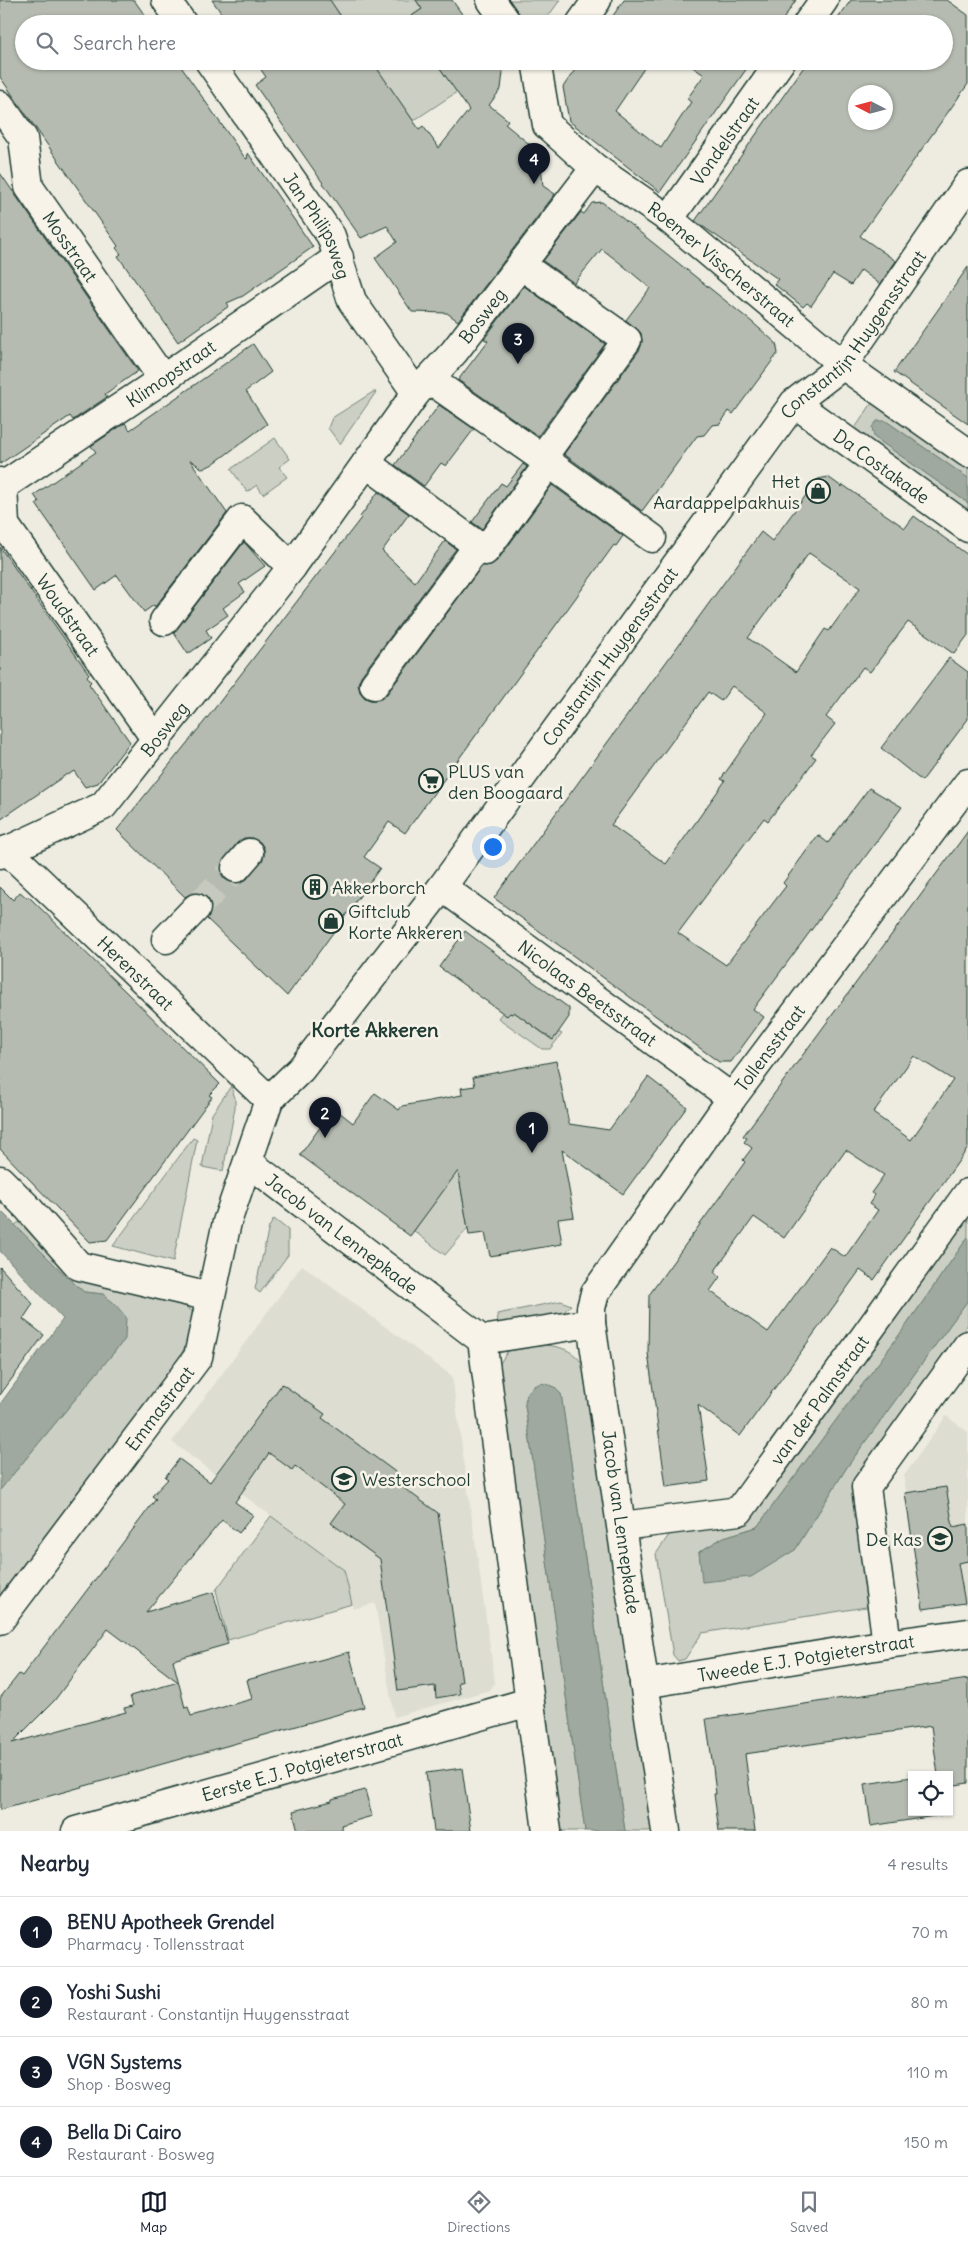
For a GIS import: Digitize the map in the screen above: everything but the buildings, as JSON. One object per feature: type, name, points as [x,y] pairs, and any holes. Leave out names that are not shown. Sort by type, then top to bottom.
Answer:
[{"type":"street","points":[[166,0],[177,15]]},
{"type":"street","points":[[491,0],[502,15]]},
{"type":"street","points":[[586,15],[597,0]]},
{"type":"street","points":[[813,15],[824,0]]},
{"type":"street","name":"Jan Philipsweg","points":[[215,70],[331,236],[352,301],[423,386],[545,461],[652,538]]},
{"type":"street","points":[[538,70],[547,125],[595,168]]},
{"type":"street","name":"Vondelstraat","points":[[669,219],[775,70]]},
{"type":"street","name":"Mosstraat","points":[[0,105],[23,138],[28,187],[163,379]]},
{"type":"street","name":"Roemer Visscherstraat","points":[[595,168],[669,219],[843,365]]},
{"type":"street","name":"Bosweg","points":[[3,852],[104,806],[292,567],[423,386],[454,352],[595,168]]},
{"type":"street","name":"Constantijn Huygensstraat","points":[[248,1162],[269,1100],[301,1069],[442,887],[794,403],[843,365],[968,184]]},
{"type":"street","name":"Klimopstraat","points":[[2,484],[163,379],[339,257]]},
{"type":"street","points":[[366,463],[485,551],[627,340],[521,265]]},
{"type":"street","points":[[843,365],[968,453]]},
{"type":"street","name":"Da Costakade","points":[[794,403],[968,528]]},
{"type":"street","name":"Woudstraat","points":[[2,484],[5,525],[157,741]]},
{"type":"street","points":[[164,620],[242,519],[292,567]]},
{"type":"street","points":[[374,685],[478,546]]},
{"type":"street","name":"Tollensstraat","points":[[591,1323],[591,1308],[595,1293],[732,1098],[968,783]]},
{"type":"street","name":"Herenstraat","points":[[3,852],[269,1100]]},
{"type":"street","name":"Nicolaas Beetsstraat","points":[[442,887],[732,1098]]},
{"type":"street","points":[[166,939],[196,908]]},
{"type":"street","name":"Jacob van Lennepkade","points":[[248,1162],[482,1340]]},
{"type":"street","name":"Emmastraat","points":[[0,1620],[198,1357],[227,1222],[248,1162]]},
{"type":"street","points":[[0,1180],[27,1207],[79,1266],[210,1297]]},
{"type":"street","name":"van der Palmstraat","points":[[622,1526],[739,1511],[968,1193]]},
{"type":"street","points":[[547,1831],[482,1340],[591,1323]]},
{"type":"street","name":"Jacob van Lennepkade","points":[[591,1323],[666,1831]]},
{"type":"street","points":[[887,1644],[866,1487],[968,1345]]},
{"type":"street","name":"Tweede E.J. Potgieterstraat","points":[[644,1684],[887,1644],[968,1633]]},
{"type":"street","name":"Eerste E.J. Potgieterstraat","points":[[76,1831],[529,1702]]},
{"type":"shaded area","points":[[329,0],[416,0],[422,9],[413,15],[340,15]]},
{"type":"shaded area","points":[[503,0],[560,0],[549,15],[515,15]]},
{"type":"shaded area","points":[[377,70],[441,70],[457,92],[413,121]]},
{"type":"shaded area","points":[[373,392],[376,392],[340,444],[328,428],[332,418]]},
{"type":"shaded area","points":[[874,400],[968,465],[968,478],[886,421],[874,437],[968,503],[968,515],[851,434]]},
{"type":"shaded area","points":[[877,421],[886,421],[968,478],[968,503],[874,437],[872,427]]},
{"type":"shaded area","points":[[275,438],[290,459],[279,467],[287,477],[263,494],[257,485],[247,492],[231,469]]},
{"type":"shaded area","points":[[514,1012],[552,1040],[558,1032],[562,1034],[550,1049],[542,1049],[498,1018],[502,1013],[507,1016]]},
{"type":"shaded area","points":[[231,1086],[235,1098],[235,1108],[223,1171],[202,1167],[212,1114]]},
{"type":"shaded area","points":[[193,1138],[197,1140],[173,1262],[113,1246]]},
{"type":"shaded area","points":[[457,1166],[468,1228],[445,1255],[414,1231]]},
{"type":"shaded area","points":[[968,1203],[968,1237],[908,1323],[757,1527],[724,1537],[699,1552],[703,1582],[795,1550],[847,1467],[968,1300],[968,1324],[858,1481],[872,1606],[702,1633],[685,1659],[678,1661],[673,1655],[656,1554],[671,1532],[743,1518]]},
{"type":"shaded area","points":[[0,1210],[84,1292],[103,1294],[126,1317],[125,1339],[0,1490],[0,1404],[63,1319],[0,1251]]},
{"type":"shaded area","points":[[274,1219],[288,1230],[288,1255],[260,1293],[255,1289],[269,1227]]},
{"type":"shaded area","points":[[19,1222],[70,1275],[185,1306],[193,1312],[189,1339],[173,1370],[0,1603],[0,1490],[125,1339],[103,1294],[84,1292],[15,1225]]},
{"type":"shaded area","points":[[968,1237],[968,1300],[847,1467],[795,1550],[751,1577],[702,1582],[699,1552],[724,1537],[757,1527],[908,1323]]},
{"type":"shaded area","name":"Westerschool","points":[[302,1265],[452,1376],[495,1683],[490,1690],[394,1717],[375,1603],[353,1609],[344,1570],[172,1442]]},
{"type":"shaded area","points":[[561,1301],[571,1305],[559,1315],[498,1323],[497,1314]]},
{"type":"shaded area","points":[[545,1345],[560,1348],[571,1353],[581,1361],[588,1374],[655,1831],[625,1831],[561,1394],[535,1385],[527,1394],[525,1405],[585,1831],[562,1831],[496,1369],[508,1351]]},
{"type":"shaded area","points":[[541,1383],[553,1386],[561,1394],[625,1831],[585,1831],[525,1405],[529,1391]]},
{"type":"shaded area","name":"De Kas","points":[[946,1416],[968,1432],[968,1602],[923,1609],[904,1476]]},
{"type":"shaded area","points":[[271,1516],[344,1570],[352,1604],[228,1640],[216,1590]]},
{"type":"tunnel","points":[[196,908],[236,868]]},
{"type":"place","name":"Bella Di Cairo","points":[[534,184]]},
{"type":"place","name":"VGN Systems","points":[[518,364]]},
{"type":"place","name":"Het Aardappelpakhuis","points":[[818,491]]},
{"type":"place","name":"PLUS van den Boogaard","points":[[431,781]]},
{"type":"place","name":"Akkerborch","points":[[315,887]]},
{"type":"place","name":"Giftclub Korte Akkeren","points":[[331,921]]},
{"type":"place","name":"Yoshi Sushi","points":[[325,1138]]},
{"type":"place","name":"BENU Apotheek Grendel","points":[[532,1153]]},
{"type":"place","name":"Westerschool","points":[[344,1479]]},
{"type":"place","name":"De Kas","points":[[940,1539]]},
{"type":"district","name":"Korte Akkeren","points":[[375,1029]]}]
